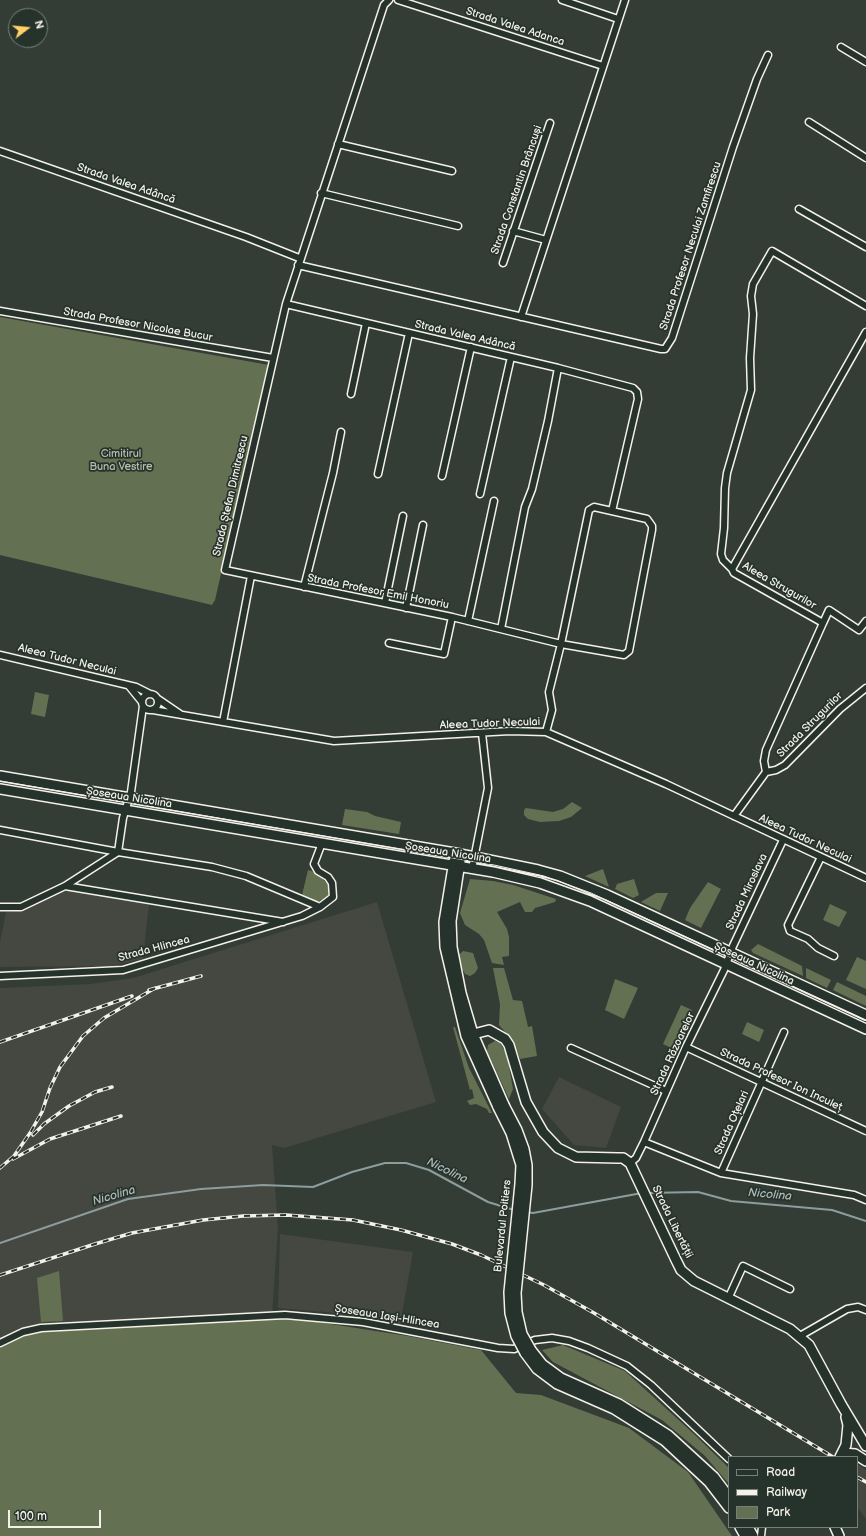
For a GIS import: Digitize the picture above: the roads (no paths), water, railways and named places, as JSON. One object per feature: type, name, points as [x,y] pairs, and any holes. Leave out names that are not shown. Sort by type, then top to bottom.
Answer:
[{"type":"main road","name":"Șoseaua Nicolina","points":[[0,776],[459,853],[524,866],[569,880],[607,895],[866,1015]]},
{"type":"main road","name":"Șoseaua Nicolina","points":[[0,789],[522,878],[572,894],[866,1029]]},
{"type":"main road","name":"Bulevardul Poitiers","points":[[459,853],[444,922],[445,941],[454,988],[470,1035],[511,1132],[521,1165],[509,1292],[510,1313],[516,1336],[528,1352],[537,1369],[557,1384],[614,1409],[665,1441],[709,1482],[728,1507]]},
{"type":"main road","points":[[470,1035],[489,1030],[505,1039],[511,1051],[526,1102],[543,1132],[558,1148],[576,1157],[623,1158],[630,1163]]},
{"type":"main road","name":"Strada Libertății","points":[[630,1163],[681,1270],[694,1281],[800,1336],[809,1345],[845,1412],[865,1441]]},
{"type":"main road","name":"Bulevardul Poitiers","points":[[528,1352],[561,1378],[619,1404],[668,1435],[714,1477],[728,1496]]},
{"type":"main road","points":[[841,1455],[846,1446],[848,1425],[845,1412]]},
{"type":"main road","points":[[841,1455],[855,1454],[866,1461]]},
{"type":"street","points":[[286,304],[299,258],[384,5],[389,0]]},
{"type":"street","name":"Strada Valea Adanca","points":[[398,0],[603,66]]},
{"type":"street","points":[[562,0],[618,19]]},
{"type":"street","points":[[521,317],[625,0]]},
{"type":"street","points":[[841,47],[866,62]]},
{"type":"street","name":"Strada Profesor Neculai Zamfirescu","points":[[298,265],[661,349],[668,345],[733,147],[757,79],[768,55]]},
{"type":"street","points":[[809,122],[866,158]]},
{"type":"street","name":"Strada Constantin Brâncuși","points":[[503,263],[550,123]]},
{"type":"street","points":[[338,144],[452,171]]},
{"type":"street","name":"Strada Valea Adâncă","points":[[0,151],[246,237],[299,258]]},
{"type":"street","points":[[321,193],[458,226]]},
{"type":"street","points":[[799,209],[866,247]]},
{"type":"street","points":[[513,231],[546,240]]},
{"type":"street","points":[[732,569],[723,560],[721,554],[727,473],[751,390],[750,358],[754,314],[751,296],[753,284],[772,251],[866,306]]},
{"type":"street","name":"Strada Valea Adâncă","points":[[286,304],[558,368],[633,388],[637,392],[638,399],[612,511]]},
{"type":"street","name":"Strada Ștefan Dimitrescu","points":[[251,576],[225,570],[286,304]]},
{"type":"street","name":"Strada Profesor Nicolae Bucur","points":[[0,311],[273,358]]},
{"type":"street","points":[[351,394],[366,323]]},
{"type":"street","name":"Aleea Strugurilor","points":[[766,772],[764,761],[766,750],[823,623],[734,573],[732,569],[866,332]]},
{"type":"street","points":[[378,474],[409,333]]},
{"type":"street","points":[[442,476],[471,348]]},
{"type":"street","points":[[480,494],[511,357]]},
{"type":"street","points":[[501,629],[525,507],[532,490],[548,421],[558,368]]},
{"type":"street","points":[[304,587],[333,473],[341,432]]},
{"type":"street","points":[[468,621],[494,501]]},
{"type":"street","points":[[546,732],[552,710],[549,692],[561,644],[588,513],[591,508],[594,507],[612,511]]},
{"type":"street","name":"Strada Profesor Emil Honoriu","points":[[251,576],[452,617],[561,644],[624,655],[628,651],[652,526],[644,518],[612,511]]},
{"type":"street","points":[[384,603],[403,516]]},
{"type":"street","points":[[406,608],[424,525]]},
{"type":"street","points":[[223,722],[251,576]]},
{"type":"street","points":[[823,623],[829,610],[859,630],[866,621]]},
{"type":"street","points":[[389,643],[444,654],[452,617]]},
{"type":"street","name":"Aleea Tudor Neculai","points":[[0,654],[144,690],[181,715]]},
{"type":"street","name":"Aleea Tudor Neculai","points":[[129,686],[142,704],[151,711],[334,741],[482,732],[546,732],[734,816],[866,878]]},
{"type":"street","name":"Strada Strugurilor","points":[[766,772],[776,770],[785,765],[840,709],[866,688]]},
{"type":"street","points":[[0,907],[21,907],[65,886],[118,852],[129,798],[142,704],[146,695],[150,694]]},
{"type":"street","points":[[140,722],[158,706],[158,699]]},
{"type":"street","points":[[472,869],[488,788],[482,732]]},
{"type":"street","points":[[734,816],[766,772]]},
{"type":"street","points":[[0,830],[226,870],[246,876],[320,907]]},
{"type":"street","name":"Strada Miroslava","points":[[730,952],[783,840]]},
{"type":"street","name":"Strada Hlincea","points":[[0,976],[123,970],[286,922],[329,902],[334,891],[332,883],[328,876],[318,871],[314,864],[322,843]]},
{"type":"street","points":[[821,857],[788,925],[790,932],[808,939],[818,948],[834,956]]},
{"type":"street","points":[[65,886],[286,922]]},
{"type":"street","name":"Strada Răzoarelor","points":[[630,1163],[636,1158],[644,1142],[686,1047],[726,964],[730,952]]},
{"type":"street","name":"Strada Oțelari","points":[[721,1173],[784,1032]]},
{"type":"street","name":"Strada Profesor Ion Inculeț","points":[[686,1047],[866,1131]]},
{"type":"street","points":[[571,1048],[666,1091]]},
{"type":"street","points":[[644,1142],[721,1173],[854,1195],[866,1200]]},
{"type":"street","points":[[728,1299],[743,1266],[790,1289]]},
{"type":"street","points":[[800,1336],[847,1309],[858,1307],[866,1310]]},
{"type":"street","name":"Șoseaua Iași-Hlincea","points":[[0,1343],[23,1332],[41,1328],[285,1314],[363,1322],[498,1348],[514,1349],[535,1340],[552,1338],[569,1341],[588,1348],[627,1366],[651,1385],[728,1458]]},
{"type":"waterway","name":"Nicolina","points":[[0,1243],[128,1199],[201,1189],[263,1185],[313,1187],[352,1172],[385,1163],[406,1163],[429,1170],[488,1202],[514,1210]]},
{"type":"waterway","name":"Nicolina","points":[[646,1193],[698,1192],[731,1201],[832,1210],[866,1221]]},
{"type":"waterway","name":"Nicolina","points":[[526,1212],[533,1213],[642,1193]]},
{"type":"tram line","points":[[0,781],[494,865],[544,876],[591,893],[866,1020]]},
{"type":"railway","points":[[149,990],[201,976]]},
{"type":"railway","points":[[0,1168],[14,1156],[30,1133],[42,1112],[50,1088],[60,1067],[83,1036],[104,1018],[155,988]]},
{"type":"railway","points":[[0,1042],[132,996]]},
{"type":"railway","points":[[33,1135],[44,1124],[69,1106],[95,1092],[112,1087]]},
{"type":"railway","points":[[13,1159],[50,1139],[121,1116]]},
{"type":"railway","points":[[0,1275],[132,1233],[203,1220],[243,1216],[286,1215],[353,1220],[401,1230],[452,1244],[481,1255],[544,1285],[594,1313],[831,1456]]},
{"type":"railway","points":[[858,1478],[866,1482]]},
{"type":"park label","name":"Cimitirul Buna Vestire","points":[[121,460]]}]
